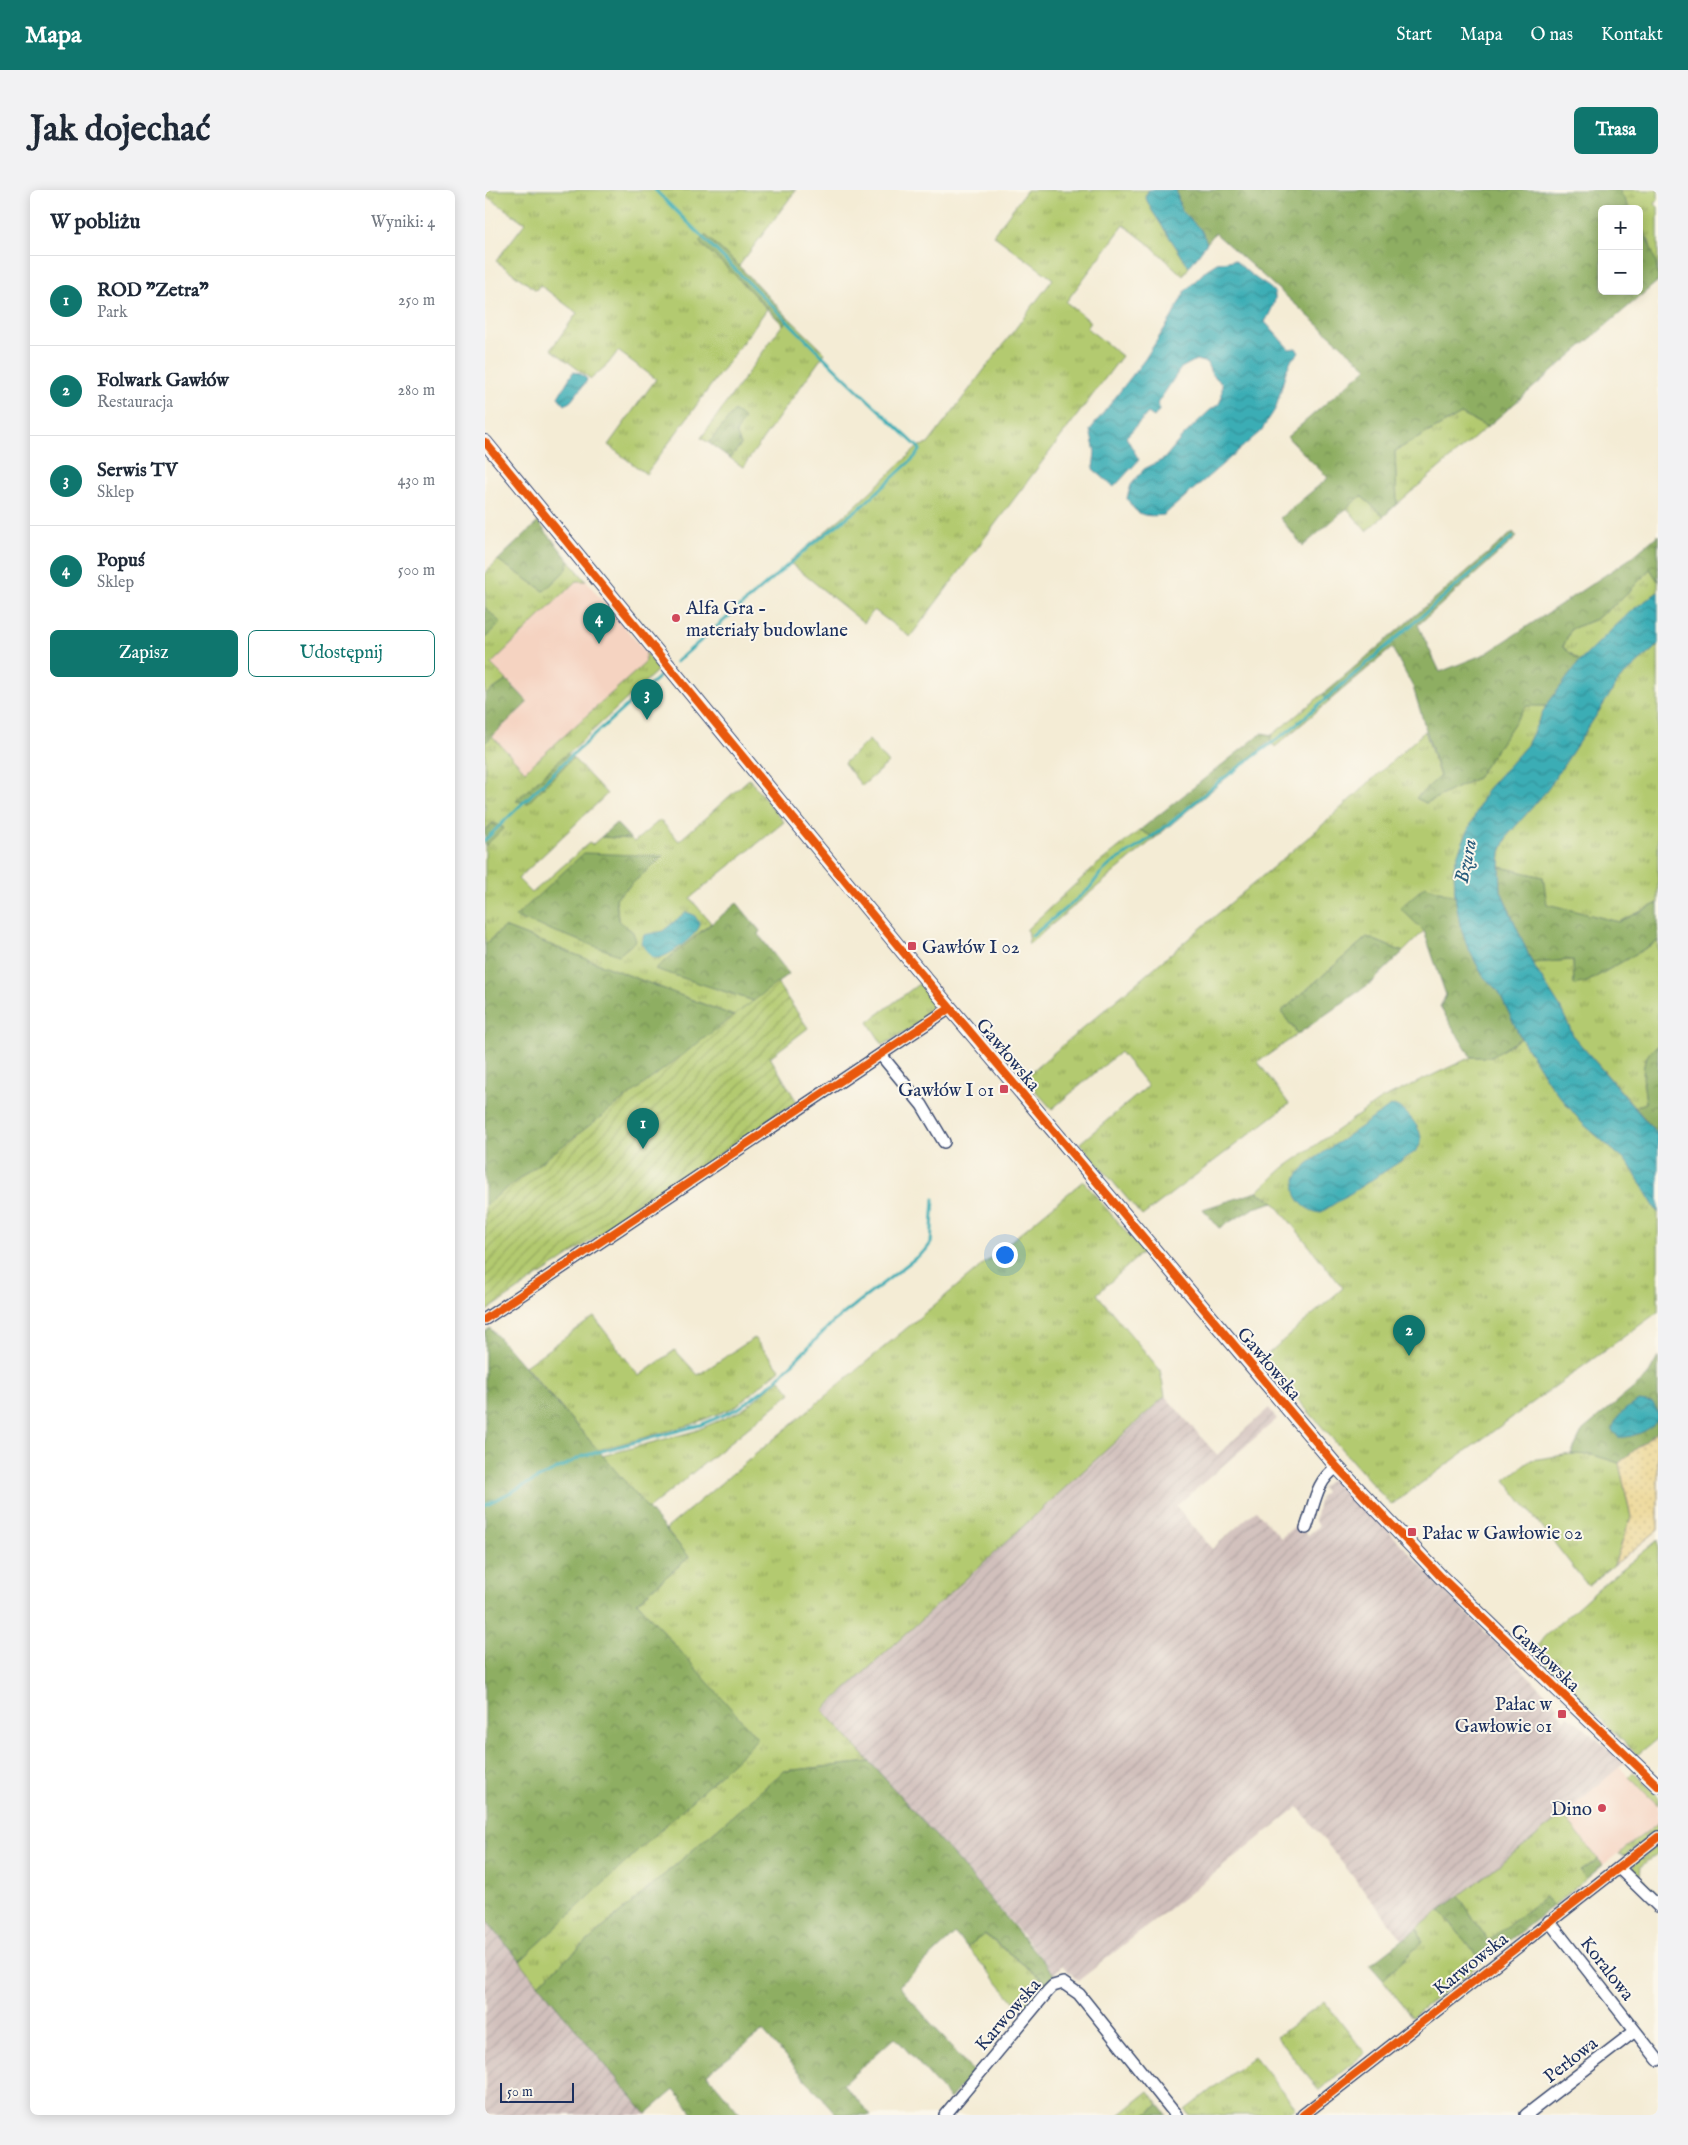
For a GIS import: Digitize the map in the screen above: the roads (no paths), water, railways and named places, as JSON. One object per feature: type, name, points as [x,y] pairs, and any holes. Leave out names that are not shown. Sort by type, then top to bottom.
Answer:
[{"type":"street","name":"Gawłowska","points":[[485,442],[887,933],[1337,1466],[1441,1577],[1658,1786]]},
{"type":"street","points":[[485,1319],[950,1008]]},
{"type":"street","points":[[881,1055],[922,1104],[944,1142]]},
{"type":"street","points":[[1306,1528],[1319,1485],[1324,1477],[1337,1466]]},
{"type":"street","name":"Karwowska","points":[[1303,2115],[1658,1837]]},
{"type":"street","points":[[1619,1868],[1658,1906]]},
{"type":"street","name":"Koralowa","points":[[1549,1921],[1658,2060]]},
{"type":"street","name":"Karwowska","points":[[945,2115],[1048,1991],[1053,1986],[1063,1983],[1079,1994],[1176,2115]]},
{"type":"street","name":"Perłowa","points":[[1526,2115],[1635,2031]]},
{"type":"water","points":[[1149,190],[1176,190],[1181,210],[1201,230],[1207,243],[1189,267],[1151,209],[1145,196]]},
{"type":"water","points":[[1234,260],[1273,292],[1275,296],[1274,302],[1265,322],[1289,349],[1296,348],[1299,353],[1292,359],[1286,371],[1276,408],[1261,431],[1164,515],[1151,516],[1141,514],[1134,509],[1127,498],[1131,485],[1144,469],[1164,459],[1182,437],[1219,404],[1222,397],[1222,384],[1211,373],[1207,363],[1196,360],[1181,368],[1157,404],[1160,409],[1154,417],[1148,413],[1126,437],[1139,460],[1114,487],[1093,469],[1095,452],[1090,430],[1145,359],[1172,317],[1185,291],[1206,270],[1217,263]]},
{"type":"water","points":[[573,372],[580,373],[587,379],[571,401],[565,405],[558,397]]},
{"type":"water","name":"Bzura","points":[[1658,592],[1658,645],[1620,679],[1548,789],[1508,835],[1501,852],[1500,867],[1501,891],[1532,963],[1560,1007],[1574,1037],[1658,1135],[1658,1213],[1629,1164],[1582,1123],[1549,1083],[1521,1038],[1499,992],[1483,976],[1467,946],[1460,925],[1455,896],[1454,866],[1486,791],[1527,745],[1546,706],[1580,661],[1631,611]]},
{"type":"water","points":[[686,912],[694,915],[700,924],[694,934],[682,945],[662,957],[654,958],[650,955],[641,943],[644,935],[663,931]]},
{"type":"water","points":[[1394,1105],[1407,1114],[1418,1128],[1421,1140],[1415,1152],[1320,1213],[1303,1205],[1296,1196],[1295,1184],[1298,1175],[1307,1164]]},
{"type":"water","points":[[1639,1401],[1653,1403],[1658,1416],[1656,1422],[1641,1433],[1628,1437],[1618,1437],[1612,1430],[1616,1420],[1626,1409]]},
{"type":"waterway","points":[[655,190],[845,378],[920,449],[915,457],[863,505],[810,546],[676,662]]},
{"type":"waterway","points":[[1032,936],[1089,889],[1100,874],[1111,864],[1169,824],[1220,781],[1291,729],[1513,537]]},
{"type":"waterway","points":[[485,840],[572,755],[663,673]]},
{"type":"waterway","points":[[485,1505],[583,1456],[700,1425],[739,1408],[774,1382],[833,1322],[926,1250],[931,1243],[934,1199]]},
{"type":"place","name":"Alfa Gra - materiały budowlane","points":[[676,618]]},
{"type":"place","name":"Popuś","points":[[599,644]]},
{"type":"place","name":"Serwis TV","points":[[647,720]]},
{"type":"place","name":"Gawłów I 02","points":[[912,946]]},
{"type":"place","name":"Gawłów I 01","points":[[1004,1089]]},
{"type":"place","name":"ROD \"Zetra\"","points":[[643,1149]]},
{"type":"place","name":"Folwark Gawłów","points":[[1409,1356]]},
{"type":"place","name":"Pałac w Gawłowie 02","points":[[1412,1532]]},
{"type":"place","name":"Pałac w Gawłowie 01","points":[[1562,1714]]},
{"type":"place","name":"Dino","points":[[1602,1808]]}]
